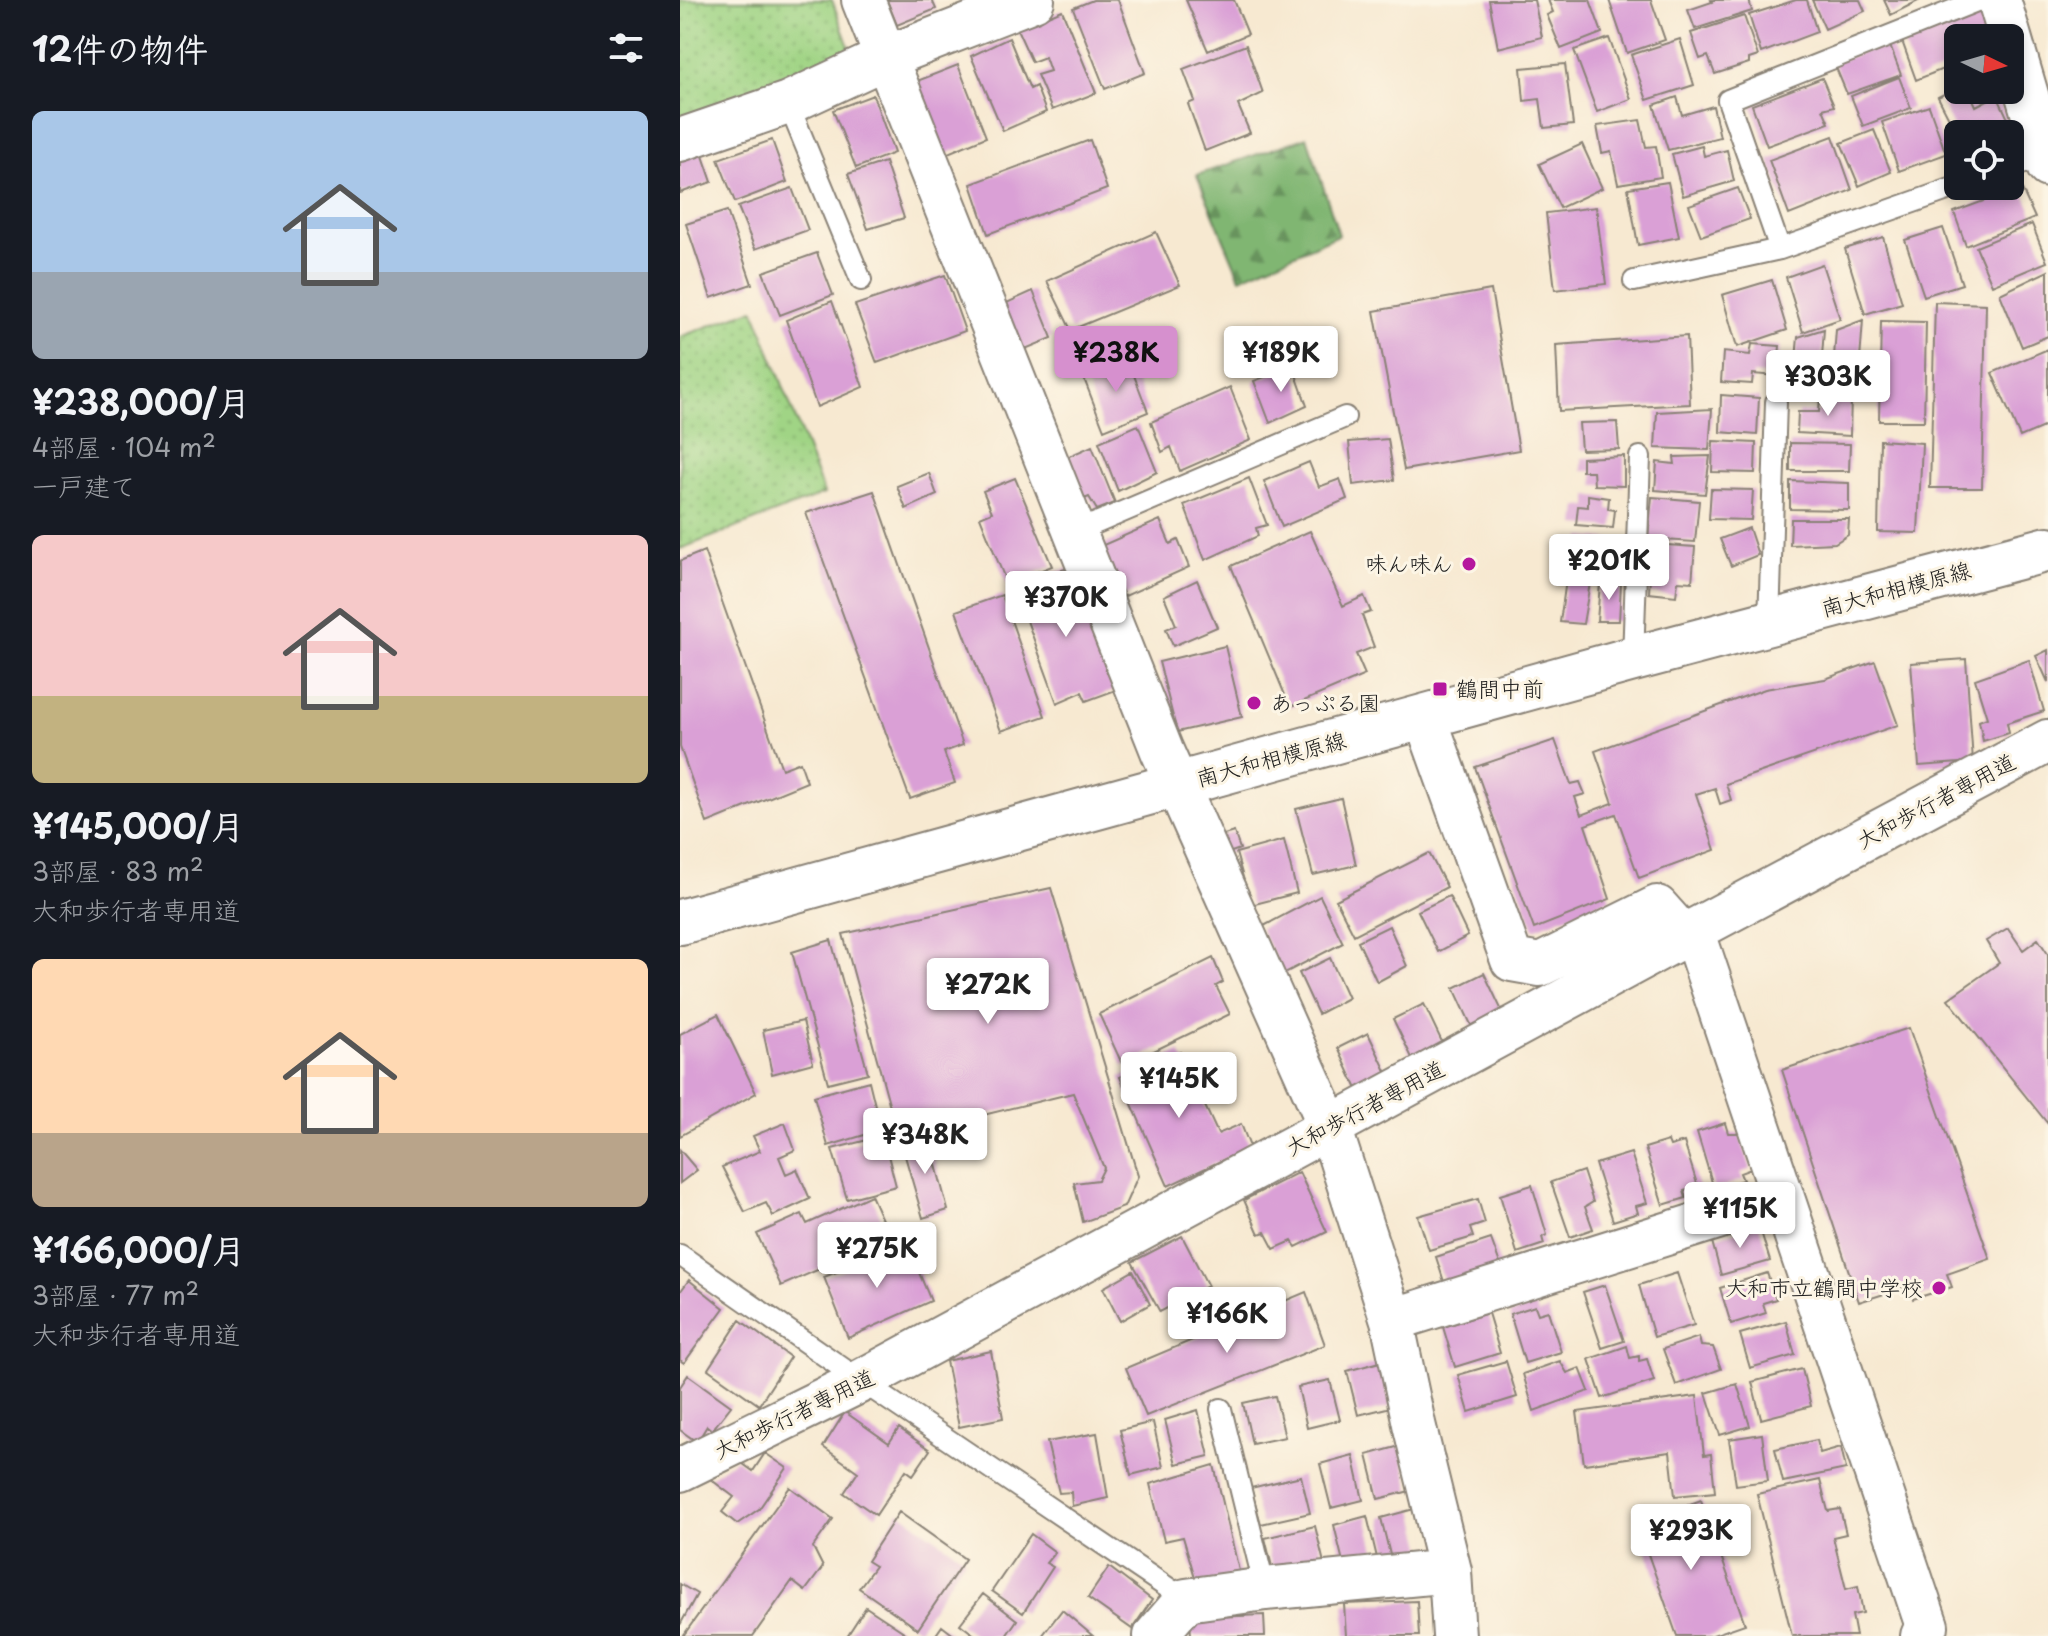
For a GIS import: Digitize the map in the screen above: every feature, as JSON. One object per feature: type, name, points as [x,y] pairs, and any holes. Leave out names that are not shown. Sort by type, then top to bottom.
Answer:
[{"type":"street","points":[[863,0],[1176,785],[1330,1127],[1392,1320],[1450,1571],[1454,1636]]},
{"type":"street","points":[[680,140],[788,103],[887,57],[1033,0]]},
{"type":"street","points":[[1999,0],[2034,164]]},
{"type":"street","name":"南大和相模原線","points":[[680,922],[1633,659],[2048,549]]},
{"type":"street","points":[[1425,717],[1512,960],[1540,965],[1657,907],[1683,936],[1699,948],[1927,1626],[1922,1636]]},
{"type":"street","name":"大和歩行者専用道","points":[[680,1470],[861,1381],[2048,741]]},
{"type":"street","points":[[1392,1320],[1781,1198]]},
{"type":"street","points":[[1155,1636],[1186,1600],[1450,1571]]},
{"type":"lane","points":[[1780,249],[1728,100],[1979,0]]},
{"type":"lane","points":[[788,103],[861,280]]},
{"type":"lane","points":[[1634,281],[1780,249],[1944,191]]},
{"type":"lane","points":[[1769,623],[1776,402]]},
{"type":"lane","points":[[1073,533],[1345,417]]},
{"type":"lane","points":[[1633,659],[1640,457]]},
{"type":"lane","points":[[680,1255],[1186,1600]]},
{"type":"lane","points":[[1221,1409],[1265,1589]]},
{"type":"green space","points":[[680,0],[832,0],[853,58],[680,121]]},
{"type":"green space","points":[[1307,137],[1339,235],[1240,278],[1197,175]]},
{"type":"green space","points":[[754,309],[824,494],[680,549],[680,337]]},
{"type":"building","points":[[887,0],[932,0],[936,9],[897,25]]},
{"type":"building","points":[[1093,0],[1118,0],[1145,73],[1105,89],[1073,8]]},
{"type":"building","points":[[1186,0],[1234,0],[1248,34],[1208,51]]},
{"type":"building","points":[[1489,0],[1534,0],[1542,37],[1498,48]]},
{"type":"building","points":[[1548,0],[1590,0],[1602,33],[1561,49],[1547,15],[1553,12]]},
{"type":"building","points":[[1609,0],[1651,0],[1665,40],[1627,53]]},
{"type":"building","points":[[1711,0],[1749,0],[1752,11],[1695,29],[1688,10]]},
{"type":"building","points":[[1796,0],[1807,0],[1817,32],[1761,53],[1749,15]]},
{"type":"building","points":[[1812,0],[1860,0],[1865,11],[1825,29]]},
{"type":"building","points":[[1884,0],[1920,0],[1891,15]]},
{"type":"building","points":[[1980,7],[1987,24],[1944,24],[1944,69],[1916,80],[1902,41]]},
{"type":"building","points":[[1062,10],[1096,93],[1052,110],[1037,75],[1050,71],[1045,57],[1032,62],[1017,29]]},
{"type":"building","points":[[1744,16],[1758,56],[1749,59],[1749,63],[1715,74],[1708,56],[1700,59],[1691,33]]},
{"type":"building","points":[[1009,38],[1030,89],[1036,86],[1046,112],[1003,131],[971,56]]},
{"type":"building","points":[[1609,38],[1631,99],[1597,112],[1574,50]]},
{"type":"building","points":[[1680,39],[1694,85],[1647,100],[1631,55]]},
{"type":"building","points":[[1889,43],[1901,75],[1847,94],[1834,63]]},
{"type":"building","points":[[1246,45],[1263,93],[1238,105],[1250,133],[1205,151],[1188,104],[1195,101],[1183,69]]},
{"type":"building","points":[[1565,64],[1573,125],[1544,128],[1540,99],[1524,101],[1521,68]]},
{"type":"building","points":[[958,65],[986,137],[941,156],[912,83]]},
{"type":"building","points":[[1899,77],[1911,108],[1863,126],[1851,96]]},
{"type":"building","points":[[1822,78],[1834,106],[1823,109],[1829,123],[1767,146],[1752,105]]},
{"type":"building","points":[[1944,94],[1944,104],[2001,104],[2009,120],[1950,120],[1938,97]]},
{"type":"building","points":[[873,95],[894,153],[856,168],[833,110]]},
{"type":"building","points":[[1677,97],[1682,115],[1713,106],[1720,137],[1668,150],[1654,105]]},
{"type":"building","points":[[1929,106],[1944,155],[1899,171],[1882,122]]},
{"type":"building","points":[[1640,120],[1646,147],[1656,146],[1661,177],[1618,184],[1611,151],[1602,153],[1597,126]]},
{"type":"building","points":[[1874,130],[1891,172],[1859,186],[1841,143]]},
{"type":"building","points":[[1833,136],[1852,190],[1789,215],[1769,160]]},
{"type":"building","points":[[772,140],[787,182],[735,202],[718,159]]},
{"type":"building","points":[[1090,140],[1107,189],[988,234],[971,184]]},
{"type":"building","points":[[1582,144],[1602,188],[1560,208],[1539,164]]},
{"type":"building","points":[[1702,146],[1704,156],[1727,150],[1734,181],[1683,196],[1672,154]]},
{"type":"building","points":[[701,150],[712,182],[680,193],[680,158]]},
{"type":"building","points":[[885,162],[904,218],[868,229],[848,174]]},
{"type":"building","points":[[1668,182],[1679,237],[1638,245],[1628,188]]},
{"type":"building","points":[[792,188],[808,230],[755,249],[738,207]]},
{"type":"building","points":[[1738,188],[1750,219],[1701,236],[1689,205]]},
{"type":"building","points":[[2024,194],[2035,218],[1966,246],[1954,212],[1986,200],[2024,200]]},
{"type":"building","points":[[1596,207],[1606,284],[1555,290],[1546,213]]},
{"type":"building","points":[[727,211],[752,284],[711,298],[686,224]]},
{"type":"building","points":[[2032,224],[2047,262],[1992,285],[1976,247]]},
{"type":"building","points":[[1943,228],[1962,284],[1924,296],[1905,240]]},
{"type":"building","points":[[1156,232],[1180,285],[1071,330],[1047,281]]},
{"type":"building","points":[[1883,237],[1902,303],[1865,314],[1845,249]]},
{"type":"building","points":[[817,253],[833,295],[780,315],[763,272]]},
{"type":"building","points":[[1822,264],[1840,319],[1803,332],[1786,277]]},
{"type":"building","points":[[2048,271],[2048,336],[2022,347],[2000,294]]},
{"type":"building","points":[[945,275],[965,331],[877,363],[855,305]]},
{"type":"building","points":[[1772,280],[1787,330],[1737,347],[1722,295]]},
{"type":"building","points":[[1491,290],[1519,450],[1404,470],[1374,311]]},
{"type":"building","points":[[1033,291],[1052,338],[1018,352],[1000,306]]},
{"type":"building","points":[[832,301],[863,387],[817,407],[786,320]]},
{"type":"building","points":[[1935,302],[1986,304],[1982,488],[1930,488]]},
{"type":"building","points":[[1863,320],[1858,386],[1832,384],[1836,330]]},
{"type":"building","points":[[1881,321],[1926,322],[1924,421],[1879,421]]},
{"type":"building","points":[[1824,329],[1820,384],[1794,382],[1798,337]]},
{"type":"building","points":[[1687,336],[1690,404],[1559,411],[1556,345]]},
{"type":"building","points":[[1752,344],[1780,346],[1777,376],[1753,374],[1752,384],[1721,382],[1723,352],[1750,355]]},
{"type":"building","points":[[2048,349],[2048,425],[2020,437],[1992,373]]},
{"type":"building","points":[[1127,357],[1148,412],[1104,430],[1083,376]]},
{"type":"building","points":[[1293,366],[1307,406],[1270,423],[1254,381]]},
{"type":"building","points":[[1230,387],[1251,440],[1180,471],[1171,447],[1162,452],[1151,422]]},
{"type":"building","points":[[1721,395],[1759,398],[1757,435],[1720,432]]},
{"type":"building","points":[[1820,396],[1851,396],[1850,436],[1797,433],[1798,412],[1819,412]]},
{"type":"building","points":[[1712,409],[1709,450],[1655,448],[1657,412]]},
{"type":"building","points":[[1617,422],[1619,449],[1581,450],[1579,423]]},
{"type":"building","points":[[1138,425],[1157,472],[1118,491],[1099,442]]},
{"type":"building","points":[[1388,439],[1394,480],[1353,485],[1349,442]]},
{"type":"building","points":[[1880,440],[1922,443],[1918,533],[1878,532]]},
{"type":"building","points":[[1713,441],[1756,443],[1755,473],[1712,472]]},
{"type":"building","points":[[1790,443],[1850,444],[1849,471],[1790,471]]},
{"type":"building","points":[[1092,446],[1115,503],[1097,510],[1089,497],[1077,502],[1060,460]]},
{"type":"building","points":[[1624,456],[1624,486],[1594,485],[1593,471],[1582,471],[1582,458]]},
{"type":"building","points":[[1710,456],[1705,494],[1655,490],[1657,462],[1675,464],[1674,457]]},
{"type":"building","points":[[1309,462],[1319,487],[1340,479],[1347,499],[1282,527],[1264,481]]},
{"type":"building","points":[[929,473],[937,495],[906,509],[897,486]]},
{"type":"building","points":[[1015,478],[1052,566],[1007,584],[980,517],[992,512],[983,491]]},
{"type":"building","points":[[1249,478],[1267,525],[1256,528],[1258,536],[1205,560],[1184,505]]},
{"type":"building","points":[[1790,481],[1849,483],[1849,510],[1790,509]]},
{"type":"building","points":[[1711,489],[1753,490],[1751,520],[1709,519]]},
{"type":"building","points":[[874,491],[963,745],[944,752],[955,783],[910,799],[806,513]]},
{"type":"building","points":[[1588,495],[1609,498],[1608,509],[1615,510],[1613,528],[1576,525],[1578,506],[1588,507]]},
{"type":"building","points":[[1652,497],[1699,501],[1695,542],[1648,539]]},
{"type":"building","points":[[1791,519],[1849,519],[1848,535],[1835,543],[1790,545]]},
{"type":"building","points":[[1160,520],[1170,544],[1178,540],[1189,567],[1123,597],[1101,546]]},
{"type":"building","points":[[1749,528],[1758,555],[1731,566],[1720,539]]},
{"type":"building","points":[[1310,531],[1343,606],[1364,596],[1371,612],[1362,615],[1374,647],[1356,654],[1365,675],[1290,707],[1231,566]]},
{"type":"building","points":[[1582,537],[1612,540],[1609,576],[1579,574]]},
{"type":"building","points":[[1652,544],[1695,547],[1692,582],[1678,581],[1676,596],[1649,593]]},
{"type":"building","points":[[704,551],[782,769],[800,762],[807,782],[707,823],[680,747],[680,561]]},
{"type":"building","points":[[1068,568],[1116,690],[1086,701],[1082,692],[1057,703],[1018,596],[1043,587],[1040,577]]},
{"type":"building","points":[[1197,580],[1217,627],[1173,646],[1166,629],[1176,625],[1164,596]]},
{"type":"building","points":[[1566,580],[1590,583],[1583,624],[1560,622]]},
{"type":"building","points":[[1600,583],[1621,584],[1619,621],[1597,621]]},
{"type":"building","points":[[1002,595],[1045,716],[1001,731],[956,611]]},
{"type":"building","points":[[1225,646],[1242,717],[1177,732],[1159,662]]},
{"type":"building","points":[[2048,650],[2048,682],[2036,656]]},
{"type":"building","points":[[1966,659],[1973,762],[1919,766],[1911,663]]},
{"type":"building","points":[[2029,660],[2044,711],[2007,723],[2009,733],[1983,741],[1979,721],[1987,718],[1975,679]]},
{"type":"building","points":[[1875,661],[1898,725],[1726,784],[1731,800],[1720,804],[1715,788],[1696,794],[1715,850],[1639,878],[1616,814],[1585,825],[1610,899],[1534,929],[1475,767],[1555,740],[1571,784],[1580,782],[1585,794],[1575,797],[1581,815],[1613,803],[1595,751],[1765,689],[1825,679]]},
{"type":"building","points":[[1341,798],[1356,865],[1313,875],[1296,809]]},
{"type":"building","points":[[1234,832],[1240,849],[1223,855],[1217,837]]},
{"type":"building","points":[[1284,840],[1297,893],[1251,905],[1236,853]]},
{"type":"building","points":[[1429,853],[1447,887],[1354,935],[1336,900]]},
{"type":"building","points":[[1051,888],[1138,1176],[1124,1207],[1083,1222],[1074,1183],[1098,1180],[1104,1168],[1073,1093],[898,1136],[843,934]]},
{"type":"building","points":[[1320,896],[1343,943],[1283,974],[1260,928]]},
{"type":"building","points":[[1449,896],[1468,936],[1438,952],[1418,911]]},
{"type":"building","points":[[1389,926],[1407,966],[1377,982],[1358,941]]},
{"type":"building","points":[[2008,928],[2023,950],[2038,939],[2048,954],[2048,1124],[1948,999],[1999,963],[1986,941]]},
{"type":"building","points":[[831,940],[868,1073],[828,1083],[792,952]]},
{"type":"building","points":[[1213,958],[1223,982],[1216,986],[1230,1014],[1123,1066],[1099,1014]]},
{"type":"building","points":[[1330,958],[1348,998],[1318,1014],[1299,973]]},
{"type":"building","points":[[1484,973],[1503,1013],[1473,1029],[1454,988]]},
{"type":"building","points":[[1424,1004],[1443,1044],[1413,1060],[1393,1019]]},
{"type":"building","points":[[718,1014],[756,1093],[680,1136],[680,1034]]},
{"type":"building","points":[[803,1021],[813,1063],[772,1074],[763,1030]]},
{"type":"building","points":[[1909,1028],[1990,1259],[1947,1274],[1952,1287],[1913,1299],[1909,1286],[1859,1302],[1782,1070]]},
{"type":"building","points":[[1368,1033],[1387,1073],[1357,1089],[1338,1048]]},
{"type":"building","points":[[1180,1052],[1218,1134],[1241,1124],[1250,1147],[1168,1186],[1120,1077]]},
{"type":"building","points":[[869,1081],[881,1130],[828,1146],[814,1096]]},
{"type":"building","points":[[785,1123],[795,1150],[779,1157],[786,1174],[797,1169],[810,1199],[773,1216],[766,1203],[745,1212],[722,1167],[760,1151],[753,1136]]},
{"type":"building","points":[[1725,1123],[1728,1133],[1739,1133],[1751,1169],[1740,1173],[1743,1180],[1714,1189],[1697,1132]]},
{"type":"building","points":[[928,1135],[948,1210],[923,1218],[901,1142]]},
{"type":"building","points":[[883,1136],[896,1186],[847,1199],[832,1149]]},
{"type":"building","points":[[1668,1141],[1670,1146],[1684,1142],[1698,1187],[1684,1191],[1686,1198],[1663,1205],[1645,1148]]},
{"type":"building","points":[[680,1150],[697,1170],[680,1183]]},
{"type":"building","points":[[1631,1153],[1647,1203],[1636,1206],[1638,1213],[1613,1221],[1595,1164]]},
{"type":"building","points":[[1583,1171],[1593,1202],[1585,1207],[1593,1229],[1570,1237],[1551,1182]]},
{"type":"building","points":[[1299,1172],[1327,1232],[1296,1247],[1292,1241],[1274,1249],[1265,1232],[1259,1234],[1244,1200]]},
{"type":"building","points":[[1532,1185],[1547,1235],[1542,1237],[1544,1244],[1517,1253],[1500,1195]]},
{"type":"building","points":[[871,1195],[890,1238],[781,1286],[757,1234],[802,1214],[807,1224]]},
{"type":"building","points":[[1478,1199],[1485,1223],[1470,1228],[1473,1237],[1429,1250],[1418,1216]]},
{"type":"building","points":[[1759,1225],[1770,1261],[1721,1275],[1711,1238]]},
{"type":"building","points":[[1182,1236],[1208,1286],[1160,1312],[1132,1262]]},
{"type":"building","points":[[1491,1239],[1503,1272],[1447,1291],[1436,1257]]},
{"type":"building","points":[[907,1244],[931,1301],[848,1338],[824,1277]]},
{"type":"building","points":[[1133,1271],[1150,1304],[1120,1321],[1103,1288]]},
{"type":"building","points":[[1677,1273],[1694,1325],[1654,1337],[1639,1285]]},
{"type":"building","points":[[1767,1273],[1776,1299],[1763,1303],[1766,1313],[1731,1324],[1720,1288]]},
{"type":"building","points":[[689,1280],[724,1308],[684,1363],[680,1360],[680,1292]]},
{"type":"building","points":[[1605,1285],[1624,1341],[1602,1348],[1583,1292]]},
{"type":"building","points":[[1306,1292],[1325,1345],[1146,1416],[1126,1368]]},
{"type":"building","points":[[1535,1306],[1538,1314],[1548,1311],[1561,1352],[1525,1363],[1510,1314]]},
{"type":"building","points":[[1488,1313],[1500,1353],[1455,1367],[1443,1327]]},
{"type":"building","points":[[740,1320],[790,1357],[759,1405],[708,1369]]},
{"type":"building","points":[[1786,1321],[1795,1355],[1750,1368],[1740,1334]]},
{"type":"building","points":[[1699,1337],[1701,1346],[1713,1347],[1721,1369],[1676,1385],[1663,1349]]},
{"type":"building","points":[[1627,1346],[1630,1358],[1639,1356],[1639,1361],[1647,1359],[1654,1381],[1602,1398],[1589,1359]]},
{"type":"building","points":[[991,1351],[1003,1418],[959,1427],[946,1361]]},
{"type":"building","points":[[1506,1361],[1517,1397],[1469,1412],[1458,1375]]},
{"type":"building","points":[[1560,1361],[1567,1373],[1580,1368],[1589,1391],[1534,1411],[1523,1374]]},
{"type":"building","points":[[1380,1362],[1391,1407],[1358,1415],[1347,1371]]},
{"type":"building","points":[[1802,1369],[1811,1406],[1761,1419],[1752,1382]]},
{"type":"building","points":[[688,1375],[731,1406],[712,1430],[707,1426],[697,1442],[680,1430],[680,1387]]},
{"type":"building","points":[[1330,1380],[1340,1420],[1307,1428],[1298,1387]]},
{"type":"building","points":[[1737,1384],[1750,1426],[1720,1435],[1706,1393]]},
{"type":"building","points":[[1275,1396],[1285,1437],[1252,1444],[1243,1403]]},
{"type":"building","points":[[1697,1396],[1704,1455],[1711,1454],[1715,1492],[1675,1496],[1670,1452],[1584,1464],[1577,1412]]},
{"type":"building","points":[[1198,1410],[1209,1456],[1176,1464],[1165,1420]]},
{"type":"building","points":[[845,1412],[889,1443],[899,1428],[930,1450],[913,1475],[906,1470],[876,1515],[844,1493],[858,1472],[823,1447]]},
{"type":"building","points":[[1153,1422],[1163,1467],[1131,1475],[1120,1430]]},
{"type":"building","points":[[1097,1433],[1108,1498],[1072,1506],[1071,1492],[1059,1493],[1047,1442]]},
{"type":"building","points":[[1762,1434],[1768,1481],[1736,1485],[1729,1439]]},
{"type":"building","points":[[1817,1440],[1820,1453],[1841,1447],[1846,1469],[1783,1482],[1775,1449]]},
{"type":"building","points":[[1400,1446],[1410,1491],[1378,1499],[1367,1455]]},
{"type":"building","points":[[765,1453],[787,1468],[759,1509],[737,1524],[722,1512],[734,1497],[709,1478],[736,1459],[753,1471]]},
{"type":"building","points":[[1353,1455],[1363,1500],[1331,1508],[1320,1464]]},
{"type":"building","points":[[1214,1465],[1240,1575],[1197,1584],[1183,1537],[1164,1541],[1150,1484]]},
{"type":"building","points":[[1301,1476],[1310,1513],[1261,1524],[1251,1488]]},
{"type":"building","points":[[1820,1480],[1828,1511],[1840,1509],[1846,1534],[1833,1537],[1846,1589],[1858,1586],[1863,1613],[1852,1615],[1856,1636],[1792,1636],[1757,1494]]},
{"type":"building","points":[[790,1487],[833,1519],[813,1547],[823,1567],[805,1591],[792,1581],[753,1636],[683,1636]]},
{"type":"building","points":[[1701,1500],[1745,1624],[1710,1636],[1677,1636],[1637,1523]]},
{"type":"building","points":[[1414,1509],[1425,1555],[1392,1563],[1381,1518]]},
{"type":"building","points":[[899,1512],[965,1559],[918,1629],[859,1588],[875,1566],[867,1561]]},
{"type":"building","points":[[1367,1516],[1378,1562],[1345,1570],[1334,1525]]},
{"type":"building","points":[[1315,1526],[1324,1563],[1274,1575],[1265,1538]]},
{"type":"building","points":[[1031,1534],[1055,1552],[1046,1563],[1053,1567],[1023,1613],[992,1591]]},
{"type":"building","points":[[1109,1567],[1152,1600],[1132,1629],[1088,1598]]},
{"type":"building","points":[[680,1584],[697,1594],[680,1625]]},
{"type":"building","points":[[983,1594],[1017,1620],[1006,1636],[976,1636],[960,1624]]},
{"type":"building","points":[[1417,1601],[1419,1636],[1346,1636],[1344,1604]]},
{"type":"building","points":[[866,1607],[910,1636],[847,1636]]},
{"type":"building","points":[[1062,1610],[1093,1636],[1042,1636]]},
{"type":"building","points":[[1264,1615],[1265,1636],[1191,1636],[1190,1618]]},
{"type":"building","points":[[942,1626],[955,1636],[935,1636]]},
{"type":"place","name":"味ん味ん","points":[[1469,564]]},
{"type":"place","name":"鶴間中前","points":[[1440,689]]},
{"type":"place","name":"あっぷる園","points":[[1254,703]]},
{"type":"place","name":"大和市立鶴間中学校","points":[[1939,1288]]}]
